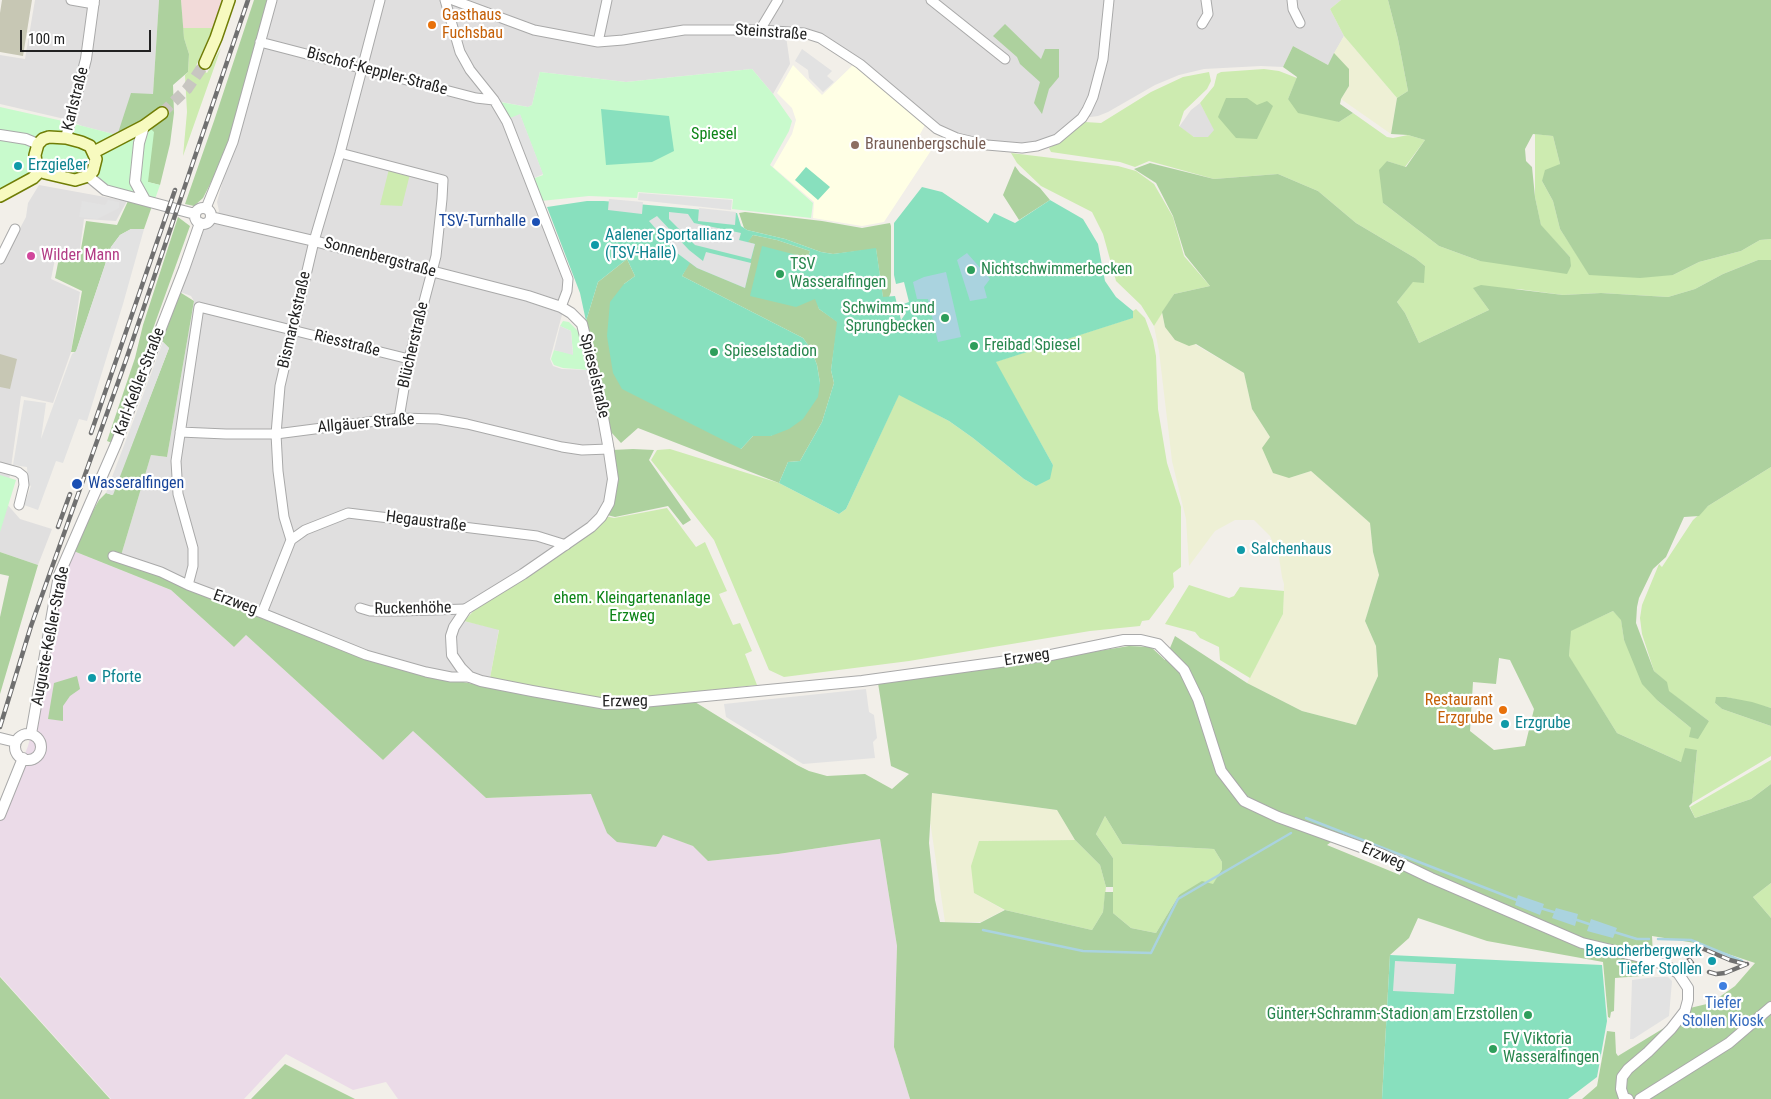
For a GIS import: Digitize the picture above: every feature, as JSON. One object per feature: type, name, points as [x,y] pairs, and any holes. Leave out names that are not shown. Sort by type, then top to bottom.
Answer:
[{"type":"main road","points":[[205,63],[229,0]]},
{"type":"main road","points":[[94,152],[144,126],[162,113]]},
{"type":"main road","points":[[49,137],[66,138],[90,146],[94,152],[96,165],[88,176],[75,180],[54,176],[41,170],[36,162],[35,156],[38,144],[43,139],[49,137]]},
{"type":"main road","points":[[0,196],[33,178],[41,170]]},
{"type":"street","points":[[71,0],[94,2]]},
{"type":"street","points":[[206,208],[233,142],[272,0]]},
{"type":"street","name":"Bismarckstraße","points":[[291,540],[284,517],[279,480],[276,434],[280,386],[314,241],[340,153],[380,0]]},
{"type":"street","points":[[445,0],[460,52],[470,70],[494,100],[507,122],[568,279],[567,291],[561,307]]},
{"type":"street","name":"Steinstraße","points":[[453,0],[534,30],[598,42],[684,30],[760,30],[804,33],[820,38],[860,64],[937,129],[957,138],[1006,147],[1037,146],[1057,139],[1082,118],[1093,97],[1104,58],[1109,0]]},
{"type":"street","points":[[598,42],[607,0]]},
{"type":"street","points":[[760,30],[778,0]]},
{"type":"street","points":[[931,0],[1004,58]]},
{"type":"street","points":[[1202,24],[1208,14],[1206,0]]},
{"type":"street","points":[[1292,0],[1300,23]]},
{"type":"street","name":"Karlstraße","points":[[66,138],[86,59],[94,2]]},
{"type":"street","name":"Bischof-Keppler-Straße","points":[[260,42],[476,98],[494,100]]},
{"type":"street","points":[[144,126],[139,143],[135,182],[145,200]]},
{"type":"street","points":[[0,135],[26,139],[38,144]]},
{"type":"street","name":"Blücherstraße","points":[[340,153],[443,180],[432,272],[409,359],[399,418]]},
{"type":"street","points":[[88,176],[105,190],[145,200],[197,218],[206,223],[211,217],[211,212],[206,208],[199,208],[197,218]]},
{"type":"street","name":"Sonnenbergstraße","points":[[211,217],[314,241],[549,302],[561,307]]},
{"type":"street","name":"Karl-Keßler-Straße","points":[[74,539],[88,512],[116,444],[184,269],[197,218]]},
{"type":"street","points":[[0,259],[15,229]]},
{"type":"street","name":"Riesstraße","points":[[180,432],[199,307],[409,359]]},
{"type":"street","name":"Spieselstraße","points":[[470,677],[452,655],[451,636],[454,627],[466,608],[523,574],[591,528],[601,517],[609,503],[613,479],[609,449],[598,390],[582,324],[572,313],[561,307]]},
{"type":"street","name":"Allgäuer Straße","points":[[180,432],[276,434],[399,418],[438,419],[467,424],[562,447],[582,450],[609,449]]},
{"type":"street","points":[[180,432],[176,461],[178,494],[193,548],[193,566],[188,585]]},
{"type":"street","points":[[0,467],[18,472],[23,476],[24,485],[19,505]]},
{"type":"street","name":"Hegaustraße","points":[[291,540],[305,530],[348,513],[537,536],[566,545]]},
{"type":"street","name":"Auguste-Keßler-Straße","points":[[31,734],[59,575],[74,539]]},
{"type":"street","points":[[262,613],[291,540]]},
{"type":"street","name":"Erzweg","points":[[113,556],[162,572],[188,585],[385,662],[443,675],[470,677],[480,681],[523,690],[606,704],[632,704],[862,681],[1051,655],[1124,640],[1141,640],[1158,644],[1184,670],[1198,699],[1221,771],[1244,801],[1278,817],[1383,855],[1431,878],[1582,943],[1645,958],[1663,964],[1678,974],[1688,988],[1686,1011],[1671,1029],[1628,1069],[1622,1077],[1621,1090],[1624,1098],[1628,1099]]},
{"type":"street","name":"Ruckenhöhe","points":[[360,608],[370,611],[400,612],[466,608]]},
{"type":"street","points":[[31,734],[39,739],[41,751],[36,758],[23,758],[16,750],[16,742],[21,736],[31,734]]},
{"type":"street","points":[[0,738],[16,742]]},
{"type":"street","points":[[0,815],[23,758]]},
{"type":"street","points":[[1640,1099],[1729,1043],[1771,1007]]},
{"type":"shaded area","points":[[2,0],[32,0],[23,56],[0,52]]},
{"type":"shaded area","points":[[35,0],[159,0],[153,94],[117,135],[82,126],[69,120],[0,104],[0,55],[25,59]]},
{"type":"shaded area","points":[[181,0],[223,0],[213,28],[183,28]]},
{"type":"shaded area","points":[[273,0],[1341,0],[1330,9],[1344,36],[1328,65],[1293,46],[1283,67],[1261,66],[1204,69],[1179,75],[1155,85],[1108,112],[1098,116],[1083,118],[1056,137],[1004,152],[950,138],[862,62],[785,29],[790,64],[773,94],[752,69],[626,82],[540,72],[532,105],[528,107],[501,102],[572,278],[550,359],[553,366],[562,369],[590,370],[610,479],[604,508],[593,522],[560,546],[466,605],[449,636],[463,674],[426,669],[366,653],[120,559],[151,455],[167,457],[194,301],[191,296],[178,291],[203,227],[214,224],[219,211],[217,202]]},
{"type":"shaded area","points":[[1344,36],[1397,98],[1391,134],[1341,99],[1349,86],[1334,53]]},
{"type":"shaded area","points":[[802,49],[832,71],[827,76],[834,82],[823,92],[809,78],[808,70],[795,61]]},
{"type":"shaded area","name":"Braunenbergschule","points":[[855,63],[926,123],[917,140],[932,149],[884,222],[862,226],[813,218],[814,202],[773,167],[792,134],[796,120],[792,108],[777,93],[793,65],[822,95]]},
{"type":"shaded area","points":[[1200,103],[1215,130],[1208,138],[1194,137],[1179,127],[1191,110]]},
{"type":"shaded area","points":[[520,114],[543,174],[532,179],[508,119]]},
{"type":"shaded area","points":[[39,185],[127,201],[116,221],[84,219],[79,256],[57,249],[51,279],[80,292],[71,352],[53,403],[21,396],[6,503],[20,519],[52,529],[38,565],[0,552],[0,266],[26,217],[28,203]]},
{"type":"shaded area","points":[[639,193],[732,200],[731,210],[638,200]]},
{"type":"shaded area","points":[[609,199],[643,202],[642,214],[608,210]]},
{"type":"shaded area","points":[[108,200],[119,202],[119,208],[97,219],[79,217],[82,201],[105,205]]},
{"type":"shaded area","points":[[699,208],[736,212],[735,225],[698,221]]},
{"type":"shaded area","points":[[669,212],[688,214],[694,223],[741,233],[739,240],[755,244],[751,259],[695,245],[669,219]]},
{"type":"shaded area","points":[[657,216],[689,250],[703,261],[706,252],[751,263],[745,288],[697,268],[677,253],[649,221]]},
{"type":"shaded area","points":[[131,229],[144,229],[87,421],[79,419],[63,463],[56,461],[38,510],[24,505],[31,486],[28,484],[27,467],[13,465],[24,400],[46,403],[41,439],[72,354],[76,351],[111,247],[120,235]]},
{"type":"shaded area","points":[[1162,312],[1165,327],[1244,373],[1252,409],[1270,437],[1289,478],[1311,471],[1370,523],[1373,552],[1379,575],[1365,621],[1376,646],[1378,676],[1356,725],[1302,711],[1247,683],[1283,614],[1284,584],[1279,557],[1270,536],[1254,520],[1235,520],[1215,531],[1189,566],[1186,519],[1172,461],[1159,351],[1154,326]]},
{"type":"shaded area","points":[[560,326],[571,331],[573,355],[554,350]]},
{"type":"shaded area","points":[[163,342],[169,348],[113,495],[106,493]]},
{"type":"shaded area","points":[[0,354],[17,359],[10,389],[0,387]]},
{"type":"shaded area","points":[[71,550],[171,590],[234,647],[246,635],[383,760],[413,731],[486,798],[592,794],[607,833],[663,835],[694,846],[708,861],[778,854],[880,839],[897,946],[894,1047],[910,1099],[398,1099],[386,1082],[353,1090],[286,1054],[244,1099],[111,1099],[0,976],[0,817],[28,746],[36,718],[60,576]]},
{"type":"shaded area","points":[[464,621],[499,629],[490,678],[472,675],[455,654],[454,636]]},
{"type":"shaded area","points":[[866,689],[869,712],[874,715],[877,738],[873,742],[875,758],[803,764],[726,717],[724,704]]},
{"type":"shaded area","points":[[931,793],[1057,810],[1075,840],[979,841],[974,893],[1004,910],[981,922],[945,922],[930,821]]},
{"type":"shaded area","points":[[1395,961],[1456,964],[1454,994],[1393,991]]},
{"type":"shaded area","points":[[1668,977],[1672,981],[1669,1016],[1633,1039],[1630,1039],[1632,980]]},
{"type":"green space","points":[[159,0],[181,0],[184,38],[189,54],[188,72],[173,85],[174,113],[170,144],[160,185],[148,182],[118,133],[131,93],[153,94]]},
{"type":"green space","points":[[254,0],[271,0],[232,141],[203,198],[194,206],[185,204],[214,121]]},
{"type":"green space","points":[[1341,0],[1388,0],[1408,91],[1397,98],[1344,36],[1330,9]]},
{"type":"green space","points":[[1388,0],[1771,0],[1771,239],[1760,240],[1741,251],[1699,262],[1673,275],[1640,278],[1589,275],[1560,229],[1553,201],[1542,181],[1545,170],[1560,164],[1553,136],[1533,134],[1525,149],[1526,161],[1532,167],[1535,197],[1541,225],[1570,257],[1571,266],[1567,274],[1480,261],[1439,246],[1383,203],[1379,170],[1387,161],[1406,167],[1425,140],[1408,135],[1391,134],[1397,98],[1408,91]]},
{"type":"green space","points":[[1005,24],[1041,59],[1045,49],[1059,49],[1059,77],[1049,89],[1042,114],[1034,103],[1040,82],[1020,64],[1017,57],[993,36]]},
{"type":"green space","points":[[183,28],[213,28],[196,66],[207,73],[221,48],[183,156],[187,112],[185,75],[188,72],[189,54]]},
{"type":"green space","points":[[1293,46],[1328,65],[1334,53],[1349,69],[1349,86],[1340,104],[1353,113],[1339,122],[1298,113],[1288,99],[1297,77],[1283,67]]},
{"type":"green space","name":"Spiesel","points":[[752,69],[792,121],[789,131],[770,165],[813,203],[811,218],[732,209],[733,199],[638,192],[637,198],[589,196],[541,201],[532,179],[543,175],[520,115],[508,119],[500,102],[528,107],[532,105],[540,72],[626,82]]},
{"type":"green space","points":[[1264,69],[1279,71],[1297,78],[1288,99],[1339,122],[1353,113],[1387,137],[1393,138],[1408,135],[1425,140],[1405,167],[1387,161],[1383,203],[1439,246],[1480,261],[1570,257],[1541,226],[1535,197],[1535,134],[1553,136],[1560,164],[1542,181],[1553,201],[1560,229],[1590,275],[1673,275],[1699,262],[1741,251],[1760,240],[1771,239],[1771,260],[1758,260],[1723,274],[1695,289],[1668,297],[1601,293],[1563,295],[1518,289],[1474,289],[1489,310],[1419,343],[1405,313],[1397,302],[1425,266],[1415,258],[1356,223],[1318,191],[1278,174],[1214,179],[1149,161],[1135,167],[1120,162],[1051,152],[1049,148],[1085,122],[1101,123],[1151,92],[1183,77],[1209,72],[1211,81],[1207,89],[1184,111],[1179,126],[1194,137],[1208,137],[1214,130],[1200,103],[1214,86],[1217,74],[1221,72]]},
{"type":"green space","points":[[1226,98],[1247,98],[1257,105],[1267,101],[1273,106],[1257,139],[1236,138],[1218,117]]},
{"type":"green space","points":[[0,107],[117,135],[148,126],[154,132],[148,182],[160,185],[155,199],[105,189],[88,173],[71,176],[45,171],[0,194]]},
{"type":"green space","points":[[601,109],[669,116],[674,151],[652,162],[606,165]]},
{"type":"green space","points":[[1011,153],[1118,166],[1136,171],[1154,184],[1173,217],[1184,256],[1210,286],[1174,294],[1154,326],[1141,305],[1116,281],[1103,234],[1092,212],[1041,186],[1017,163]]},
{"type":"green space","points":[[1150,163],[1214,179],[1278,174],[1318,191],[1356,223],[1415,258],[1425,266],[1424,283],[1413,282],[1397,302],[1405,313],[1419,343],[1489,310],[1473,288],[1481,285],[1563,295],[1601,293],[1668,297],[1695,289],[1723,274],[1758,260],[1771,260],[1771,467],[1708,506],[1699,516],[1684,517],[1666,557],[1653,569],[1639,598],[1637,607],[1636,623],[1654,671],[1667,682],[1669,691],[1709,721],[1698,739],[1689,737],[1691,728],[1658,701],[1642,684],[1624,640],[1621,620],[1613,611],[1571,631],[1569,656],[1617,733],[1681,762],[1685,748],[1697,750],[1692,803],[1689,806],[1695,818],[1751,799],[1771,784],[1771,883],[1753,897],[1771,918],[1771,1099],[1582,1099],[1597,1086],[1607,1031],[1615,1032],[1616,1053],[1618,1056],[1664,1028],[1690,1008],[1711,1003],[1735,986],[1755,963],[1695,943],[1652,936],[1654,975],[1615,978],[1614,1011],[1611,1012],[1610,1018],[1608,1017],[1603,962],[1487,941],[1418,918],[1409,938],[1390,955],[1382,1099],[910,1099],[894,1047],[897,946],[880,839],[778,854],[708,861],[693,846],[663,835],[656,847],[617,842],[607,833],[591,794],[486,798],[413,731],[383,760],[246,635],[234,647],[171,590],[71,550],[99,500],[106,493],[112,495],[169,348],[159,338],[178,291],[194,301],[167,457],[151,455],[120,559],[182,581],[182,587],[363,658],[426,675],[580,704],[695,702],[809,771],[827,776],[865,774],[892,789],[909,774],[891,766],[878,683],[1011,665],[1129,646],[1151,647],[1165,660],[1175,636],[1247,683],[1302,711],[1356,725],[1378,676],[1376,646],[1365,621],[1379,575],[1373,552],[1370,523],[1311,471],[1289,478],[1273,473],[1262,448],[1270,437],[1252,409],[1244,373],[1196,344],[1189,346],[1175,340],[1165,327],[1162,312],[1174,294],[1210,286],[1185,255],[1173,216],[1156,183],[1134,169]],"holes":[[[1499,658],[1510,660],[1534,709],[1525,746],[1494,750],[1470,731],[1473,682],[1496,684]],[[932,793],[1057,810],[1075,840],[1100,865],[1106,887],[1113,887],[1113,858],[1096,834],[1105,816],[1122,844],[1214,849],[1222,862],[1222,869],[1213,884],[1202,881],[1179,895],[1156,933],[1131,928],[1113,913],[1113,892],[1105,892],[1103,912],[1092,930],[1005,910],[980,923],[940,922],[935,900],[929,843]],[[1342,834],[1405,856],[1400,875],[1327,845]]]},
{"type":"green space","points":[[1015,166],[1020,173],[1040,188],[1050,200],[1019,220],[1003,195]]},
{"type":"green space","points":[[806,167],[830,187],[818,200],[795,180]]},
{"type":"green space","points":[[389,169],[410,174],[402,206],[380,205]]},
{"type":"green space","points":[[922,187],[942,192],[988,223],[994,213],[1015,223],[1050,200],[1083,219],[1098,244],[1105,281],[1116,297],[1133,311],[1133,318],[996,362],[1053,465],[1050,479],[1036,486],[1024,479],[949,421],[899,395],[846,509],[839,514],[779,483],[788,462],[800,461],[822,422],[834,383],[831,370],[837,322],[819,309],[815,299],[796,307],[750,296],[762,246],[808,258],[810,251],[777,240],[753,235],[748,242],[755,244],[745,288],[697,268],[690,263],[682,276],[803,338],[811,349],[817,365],[820,383],[818,397],[803,419],[789,429],[771,436],[753,436],[741,449],[622,389],[613,373],[607,336],[610,302],[624,284],[635,276],[627,259],[598,282],[586,321],[580,293],[547,207],[587,201],[604,201],[737,213],[741,226],[747,230],[785,239],[821,252],[833,254],[876,248],[883,297],[895,296],[901,320],[906,313],[903,304],[909,302],[904,282],[896,284],[894,275],[894,223]]},
{"type":"green space","points":[[128,201],[152,206],[144,229],[131,229],[120,235],[111,247],[76,352],[71,352],[82,291],[55,278],[60,253],[79,260],[86,221],[117,225]]},
{"type":"green space","points":[[745,212],[822,221],[862,228],[890,223],[891,292],[889,297],[883,298],[876,249],[833,254],[821,252],[785,239],[747,230],[744,228],[739,213]]},
{"type":"green space","points":[[178,217],[190,226],[112,443],[107,441],[135,358],[143,325]]},
{"type":"green space","points":[[753,235],[777,240],[810,251],[808,258],[819,309],[838,322],[831,370],[834,383],[822,422],[800,461],[788,462],[779,483],[638,428],[621,443],[611,432],[586,321],[598,282],[627,259],[635,276],[624,284],[741,449],[753,436],[771,436],[820,383],[817,365],[811,349],[803,338],[682,276],[689,263],[754,244],[747,242]]},
{"type":"green space","points":[[1136,309],[1145,318],[1153,340],[1156,356],[1158,409],[1167,463],[1181,507],[1181,567],[1173,573],[1174,587],[1149,620],[1142,621],[1140,626],[1090,631],[909,661],[784,677],[769,670],[714,540],[651,460],[657,450],[670,449],[779,483],[839,514],[846,509],[899,394],[949,421],[1024,479],[1036,486],[1053,465],[995,362],[1132,318],[1133,311]]},
{"type":"green space","points":[[563,321],[569,322],[579,332],[590,370],[563,368],[554,365],[551,359],[554,350],[573,354],[571,331],[560,326]]},
{"type":"green space","points":[[612,450],[654,450],[649,460],[691,520],[683,525],[668,506],[615,517],[607,515],[611,511],[616,479]]},
{"type":"green space","points":[[1771,467],[1771,708],[1726,697],[1715,703],[1722,709],[1771,726],[1771,756],[1692,803],[1697,750],[1681,762],[1617,733],[1569,657],[1570,631],[1613,611],[1621,619],[1624,640],[1658,701],[1691,728],[1709,721],[1668,691],[1666,682],[1654,671],[1642,634],[1640,618],[1642,605],[1659,564],[1662,567],[1693,520],[1708,506]]},
{"type":"green space","points":[[0,475],[16,480],[0,532]]},
{"type":"green space","name":"ehem. Kleingartenanlage Erzweg","points":[[667,508],[696,547],[705,542],[727,591],[719,594],[733,625],[740,623],[752,651],[745,654],[757,685],[608,701],[490,678],[499,630],[464,621],[486,598],[605,516],[614,518]]},
{"type":"green space","points":[[0,552],[38,565],[0,694],[0,617],[9,576],[0,574]]},
{"type":"green space","points":[[1189,585],[1229,598],[1234,596],[1240,587],[1284,591],[1283,614],[1250,678],[1220,660],[1219,647],[1200,638],[1195,632],[1165,624]]},
{"type":"green space","points":[[77,676],[80,689],[70,696],[63,706],[63,721],[48,719],[54,683]]},
{"type":"green space","points":[[1716,697],[1752,702],[1771,708],[1771,726],[1722,709],[1715,703]]},
{"type":"green space","points":[[1771,760],[1771,784],[1751,799],[1695,818],[1690,807]]},
{"type":"green space","points":[[1105,816],[1122,844],[1214,849],[1222,862],[1222,869],[1213,885],[1179,895],[1156,933],[1131,928],[1113,913],[1113,858],[1096,834]]},
{"type":"green space","points":[[1075,840],[1100,865],[1106,887],[1103,912],[1092,930],[1005,910],[974,893],[971,866],[979,841]]},
{"type":"green space","points":[[1771,883],[1771,918],[1753,897]]},
{"type":"green space","name":"FV Viktoria Wasseralfingen","points":[[1390,955],[1602,965],[1607,1021],[1597,1077],[1568,1099],[1382,1099]]},
{"type":"green space","points":[[0,977],[110,1099],[0,1099]]},
{"type":"green space","points":[[285,1064],[355,1099],[251,1099]]},
{"type":"water","name":"Nichtschwimmerbecken","points":[[967,253],[990,279],[984,287],[987,298],[970,301],[957,260]]},
{"type":"water","name":"Schwimm- und Sprungbecken","points":[[946,272],[961,337],[938,342],[928,299],[917,299],[913,282],[924,277]]},
{"type":"water","points":[[1518,895],[1544,904],[1540,915],[1515,905]]},
{"type":"water","points":[[1556,908],[1578,914],[1575,926],[1552,918]]},
{"type":"water","points":[[1591,919],[1617,928],[1613,938],[1587,931]]},
{"type":"waterway","points":[[1306,818],[1519,901]]},
{"type":"waterway","points":[[983,930],[1083,951],[1151,953],[1178,899],[1291,833]]},
{"type":"waterway","points":[[1540,908],[1557,913]]},
{"type":"waterway","points":[[1574,919],[1592,925]]},
{"type":"waterway","points":[[1614,932],[1637,939],[1649,939]]},
{"type":"waterway","points":[[1658,939],[1691,940],[1742,961]]},
{"type":"tunnel","points":[[162,113],[187,89],[205,63]]},
{"type":"railway","points":[[0,727],[31,626],[126,360],[248,0]]},
{"type":"railway","points":[[91,433],[175,190]]},
{"type":"railway","points":[[58,527],[70,494]]},
{"type":"railway","points":[[1692,948],[1699,947],[1745,964]]},
{"type":"railway","points":[[1689,959],[1692,963]]},
{"type":"railway","points":[[1709,972],[1716,974],[1725,973],[1747,964]]},
{"type":"place","name":"Gasthaus Fuchsbau","points":[[432,25]]},
{"type":"place","name":"Braunenbergschule","points":[[855,145]]},
{"type":"place","name":"Erzgießer","points":[[18,166]]},
{"type":"place","name":"TSV-Turnhalle","points":[[536,222]]},
{"type":"place","name":"Aalener Sportallianz (TSV-Halle)","points":[[595,245]]},
{"type":"place","name":"Wilder Mann","points":[[31,256]]},
{"type":"place","name":"Nichtschwimmerbecken","points":[[971,270]]},
{"type":"place","name":"TSV Wasseralfingen","points":[[780,274]]},
{"type":"place","name":"Schwimm- und Sprungbecken","points":[[945,318]]},
{"type":"place","name":"Freibad Spiesel","points":[[974,346]]},
{"type":"place","name":"Spieselstadion","points":[[714,352]]},
{"type":"place","name":"Wasseralfingen","points":[[77,484]]},
{"type":"place","name":"Salchenhaus","points":[[1241,550]]},
{"type":"place","name":"Pforte","points":[[92,678]]},
{"type":"place","name":"Restaurant Erzgrube","points":[[1503,710]]},
{"type":"place","name":"Erzgrube","points":[[1505,724]]},
{"type":"place","name":"Besucherbergwerk Tiefer Stollen","points":[[1712,961]]},
{"type":"place","name":"Tiefer Stollen Kiosk","points":[[1723,986]]},
{"type":"place","name":"Günter+Schramm-Stadion am Erzstollen","points":[[1528,1015]]},
{"type":"place","name":"FV Viktoria Wasseralfingen","points":[[1493,1049]]}]
